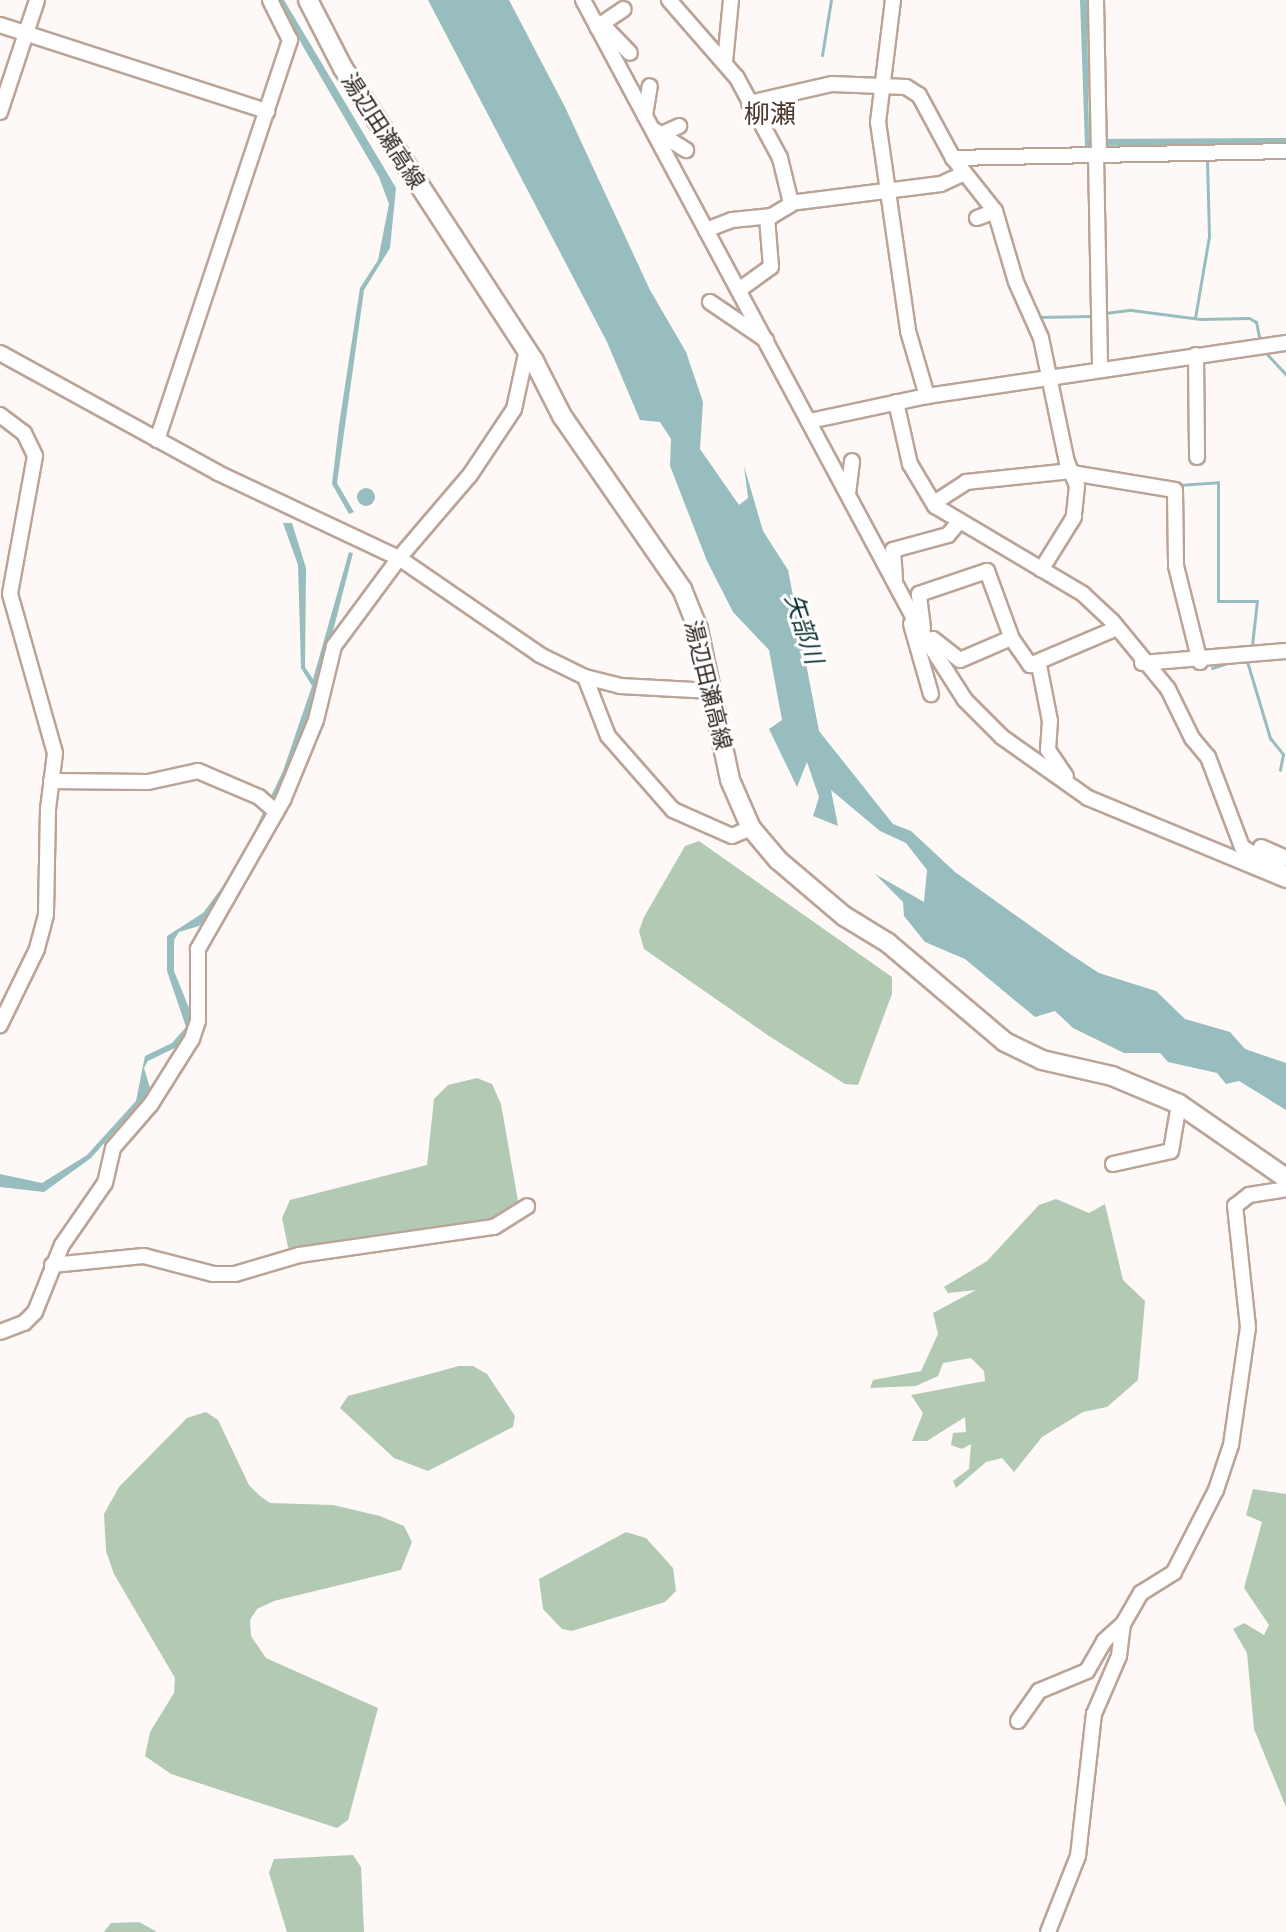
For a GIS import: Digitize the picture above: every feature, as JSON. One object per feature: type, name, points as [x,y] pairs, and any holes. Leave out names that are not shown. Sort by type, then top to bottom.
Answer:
[{"type":"main road","name":"湯辺田瀬高線","points":[[308,0],[343,68],[612,494],[682,589],[698,629],[730,780],[751,828],[778,860],[844,916],[888,943],[1005,1042],[1042,1060],[1112,1076],[1179,1104],[1286,1178]]},
{"type":"street","points":[[0,112],[37,0]]},
{"type":"street","points":[[157,440],[290,40],[270,0]]},
{"type":"street","points":[[583,0],[910,612],[965,700],[1002,737],[1102,804],[1286,877]]},
{"type":"street","points":[[669,0],[725,62],[780,158],[790,203]]},
{"type":"street","points":[[725,62],[731,0]]},
{"type":"street","points":[[893,0],[878,122],[908,331],[927,396]]},
{"type":"street","points":[[1096,0],[1100,369]]},
{"type":"street","points":[[599,25],[624,9]]},
{"type":"street","points":[[0,25],[267,111]]},
{"type":"street","points":[[599,25],[630,53]]},
{"type":"street","points":[[749,103],[832,84],[881,83],[919,95],[953,158],[995,211],[1016,282],[1041,338],[1047,377],[1077,486],[1074,517],[1041,570]]},
{"type":"street","points":[[650,86],[653,126],[686,150]]},
{"type":"street","points":[[653,126],[679,126]]},
{"type":"street","points":[[953,158],[1098,149],[1286,151]]},
{"type":"street","points":[[706,230],[732,220],[767,217],[790,203],[851,190],[889,191],[941,184],[965,173]]},
{"type":"street","points":[[977,218],[995,211]]},
{"type":"street","points":[[739,290],[771,267],[767,217]]},
{"type":"street","points":[[710,302],[766,340]]},
{"type":"street","points":[[810,421],[927,396],[1286,343]]},
{"type":"street","points":[[0,353],[157,440],[399,558],[540,655],[585,677],[620,686],[712,691]]},
{"type":"street","points":[[0,1332],[24,1323],[35,1312],[52,1265],[105,1183],[113,1148],[151,1104],[192,1039],[198,1021],[198,949],[276,812],[316,720],[334,646],[399,558],[470,475],[514,409],[526,354]]},
{"type":"street","points":[[1196,355],[1197,457]]},
{"type":"street","points":[[896,402],[910,464],[934,503],[959,522],[1083,594],[1117,628],[1142,663],[1168,689],[1192,738],[1208,757],[1242,847],[1286,877]]},
{"type":"street","points":[[0,415],[24,433],[35,456],[10,594],[53,732],[46,915],[37,949],[0,1025]]},
{"type":"street","points":[[848,494],[852,461]]},
{"type":"street","points":[[934,503],[966,482],[1071,472],[1175,490],[1176,566],[1200,662]]},
{"type":"street","points":[[895,583],[893,550],[948,535],[959,522]]},
{"type":"street","points":[[1011,638],[954,660],[923,632],[919,594],[987,571],[1011,638],[1030,665],[1039,665],[1117,628]]},
{"type":"street","points":[[910,612],[931,694]]},
{"type":"street","points":[[1142,663],[1200,662],[1244,652],[1286,651]]},
{"type":"street","points":[[1039,665],[1050,721],[1048,750],[1065,782]]},
{"type":"street","points":[[585,677],[608,736],[673,810],[732,836],[751,828]]},
{"type":"street","points":[[51,781],[148,782],[198,771],[259,797],[276,812]]},
{"type":"street","points":[[1236,832],[1286,858]]},
{"type":"street","points":[[1113,1164],[1171,1151],[1179,1104]]},
{"type":"street","points":[[1021,1725],[1039,1691],[1087,1671],[1104,1641],[1123,1624],[1141,1593],[1174,1572],[1197,1533],[1231,1445],[1248,1327],[1235,1206],[1249,1195],[1286,1189]]},
{"type":"street","points":[[52,1265],[144,1256],[213,1274],[235,1274],[299,1255],[494,1227],[527,1206]]},
{"type":"street","points":[[1048,1932],[1078,1856],[1094,1714],[1119,1656],[1123,1624]]},
{"type":"green space","points":[[699,841],[892,977],[892,994],[858,1085],[845,1084],[769,1036],[644,949],[639,931],[644,917],[685,846]]},
{"type":"green space","points":[[477,1078],[492,1084],[501,1104],[518,1201],[506,1226],[296,1253],[288,1247],[282,1218],[290,1200],[427,1165],[434,1099],[448,1085]]},
{"type":"green space","points":[[1056,1199],[1089,1213],[1105,1204],[1123,1280],[1145,1301],[1138,1380],[1107,1407],[1083,1412],[1042,1437],[1014,1472],[1002,1458],[986,1462],[956,1488],[953,1481],[969,1469],[971,1444],[962,1449],[951,1445],[953,1433],[966,1432],[965,1417],[927,1441],[912,1441],[923,1413],[911,1395],[985,1381],[984,1371],[971,1358],[943,1363],[938,1376],[916,1386],[870,1388],[873,1380],[921,1371],[938,1334],[933,1313],[976,1290],[948,1293],[944,1287],[987,1261],[1039,1205]]},
{"type":"green space","points":[[459,1366],[473,1366],[487,1374],[515,1416],[513,1427],[428,1471],[394,1458],[340,1408],[348,1396]]},
{"type":"green space","points":[[206,1412],[218,1420],[249,1485],[270,1503],[333,1505],[380,1516],[404,1526],[412,1542],[401,1570],[274,1601],[257,1609],[250,1620],[251,1636],[266,1658],[378,1708],[348,1820],[337,1828],[171,1774],[145,1756],[150,1732],[174,1693],[175,1678],[114,1574],[106,1551],[104,1514],[119,1487],[187,1418]]},
{"type":"green space","points":[[1253,1489],[1286,1494],[1286,1807],[1254,1729],[1247,1653],[1233,1629],[1244,1623],[1264,1635],[1269,1625],[1244,1588],[1262,1522],[1246,1515]]},
{"type":"green space","points":[[626,1532],[646,1538],[673,1568],[676,1591],[665,1602],[572,1631],[562,1629],[543,1609],[539,1579]]},
{"type":"green space","points":[[353,1855],[361,1867],[364,1932],[287,1932],[269,1873],[274,1859]]},
{"type":"green space","points":[[139,1922],[157,1932],[104,1932],[111,1923]]},
{"type":"water","points":[[276,0],[284,0],[396,188],[390,248],[364,290],[337,483],[354,512],[349,514],[332,484],[339,425],[360,288],[378,260],[389,204],[379,177]]},
{"type":"water","points":[[428,0],[509,0],[565,107],[650,290],[686,352],[703,402],[700,449],[739,505],[748,498],[744,466],[763,531],[788,570],[819,731],[893,824],[911,831],[955,872],[1070,954],[1099,973],[1156,991],[1185,1019],[1230,1032],[1245,1049],[1286,1063],[1286,1110],[1239,1081],[1226,1084],[1217,1073],[1168,1062],[1160,1053],[1124,1053],[1073,1028],[1055,1011],[1035,1017],[965,959],[925,942],[904,916],[903,902],[875,874],[924,902],[927,870],[906,843],[880,831],[831,790],[838,826],[813,816],[819,797],[807,762],[797,787],[769,729],[782,720],[769,650],[733,612],[707,561],[670,466],[671,439],[660,422],[640,420],[607,342]]},
{"type":"water","points":[[1080,0],[1087,0],[1089,139],[1286,138],[1286,144],[1085,146]]},
{"type":"water","points":[[366,488],[375,497],[366,506],[357,497]]},
{"type":"water","points":[[283,523],[292,523],[306,568],[305,667],[313,679],[349,552],[353,553],[312,713],[290,771],[218,906],[199,926],[179,932],[174,940],[174,971],[193,1018],[183,1044],[148,1061],[144,1068],[150,1088],[91,1158],[44,1192],[0,1187],[0,1174],[42,1183],[87,1155],[136,1101],[145,1056],[172,1043],[186,1027],[167,971],[167,936],[203,913],[237,867],[283,771],[312,686],[301,668],[298,565]]},
{"type":"waterway","points":[[822,55],[831,0]]},
{"type":"waterway","points":[[696,20],[718,44]]},
{"type":"waterway","points":[[1195,318],[1209,236],[1207,160]]},
{"type":"waterway","points":[[1105,313],[1131,310],[1200,319],[1249,318],[1256,322],[1260,341]]},
{"type":"waterway","points":[[1037,317],[1093,316]]},
{"type":"waterway","points":[[1264,351],[1286,375]]},
{"type":"waterway","points":[[1179,485],[1218,482],[1218,601],[1257,601],[1252,645]]},
{"type":"waterway","points":[[1246,658],[1270,738],[1283,754],[1280,770]]},
{"type":"waterway","points":[[1212,668],[1231,662]]},
{"type":"district","name":"柳瀬","points":[[770,115]]},
{"type":"water label","name":"矢部川","points":[[803,629]]}]
